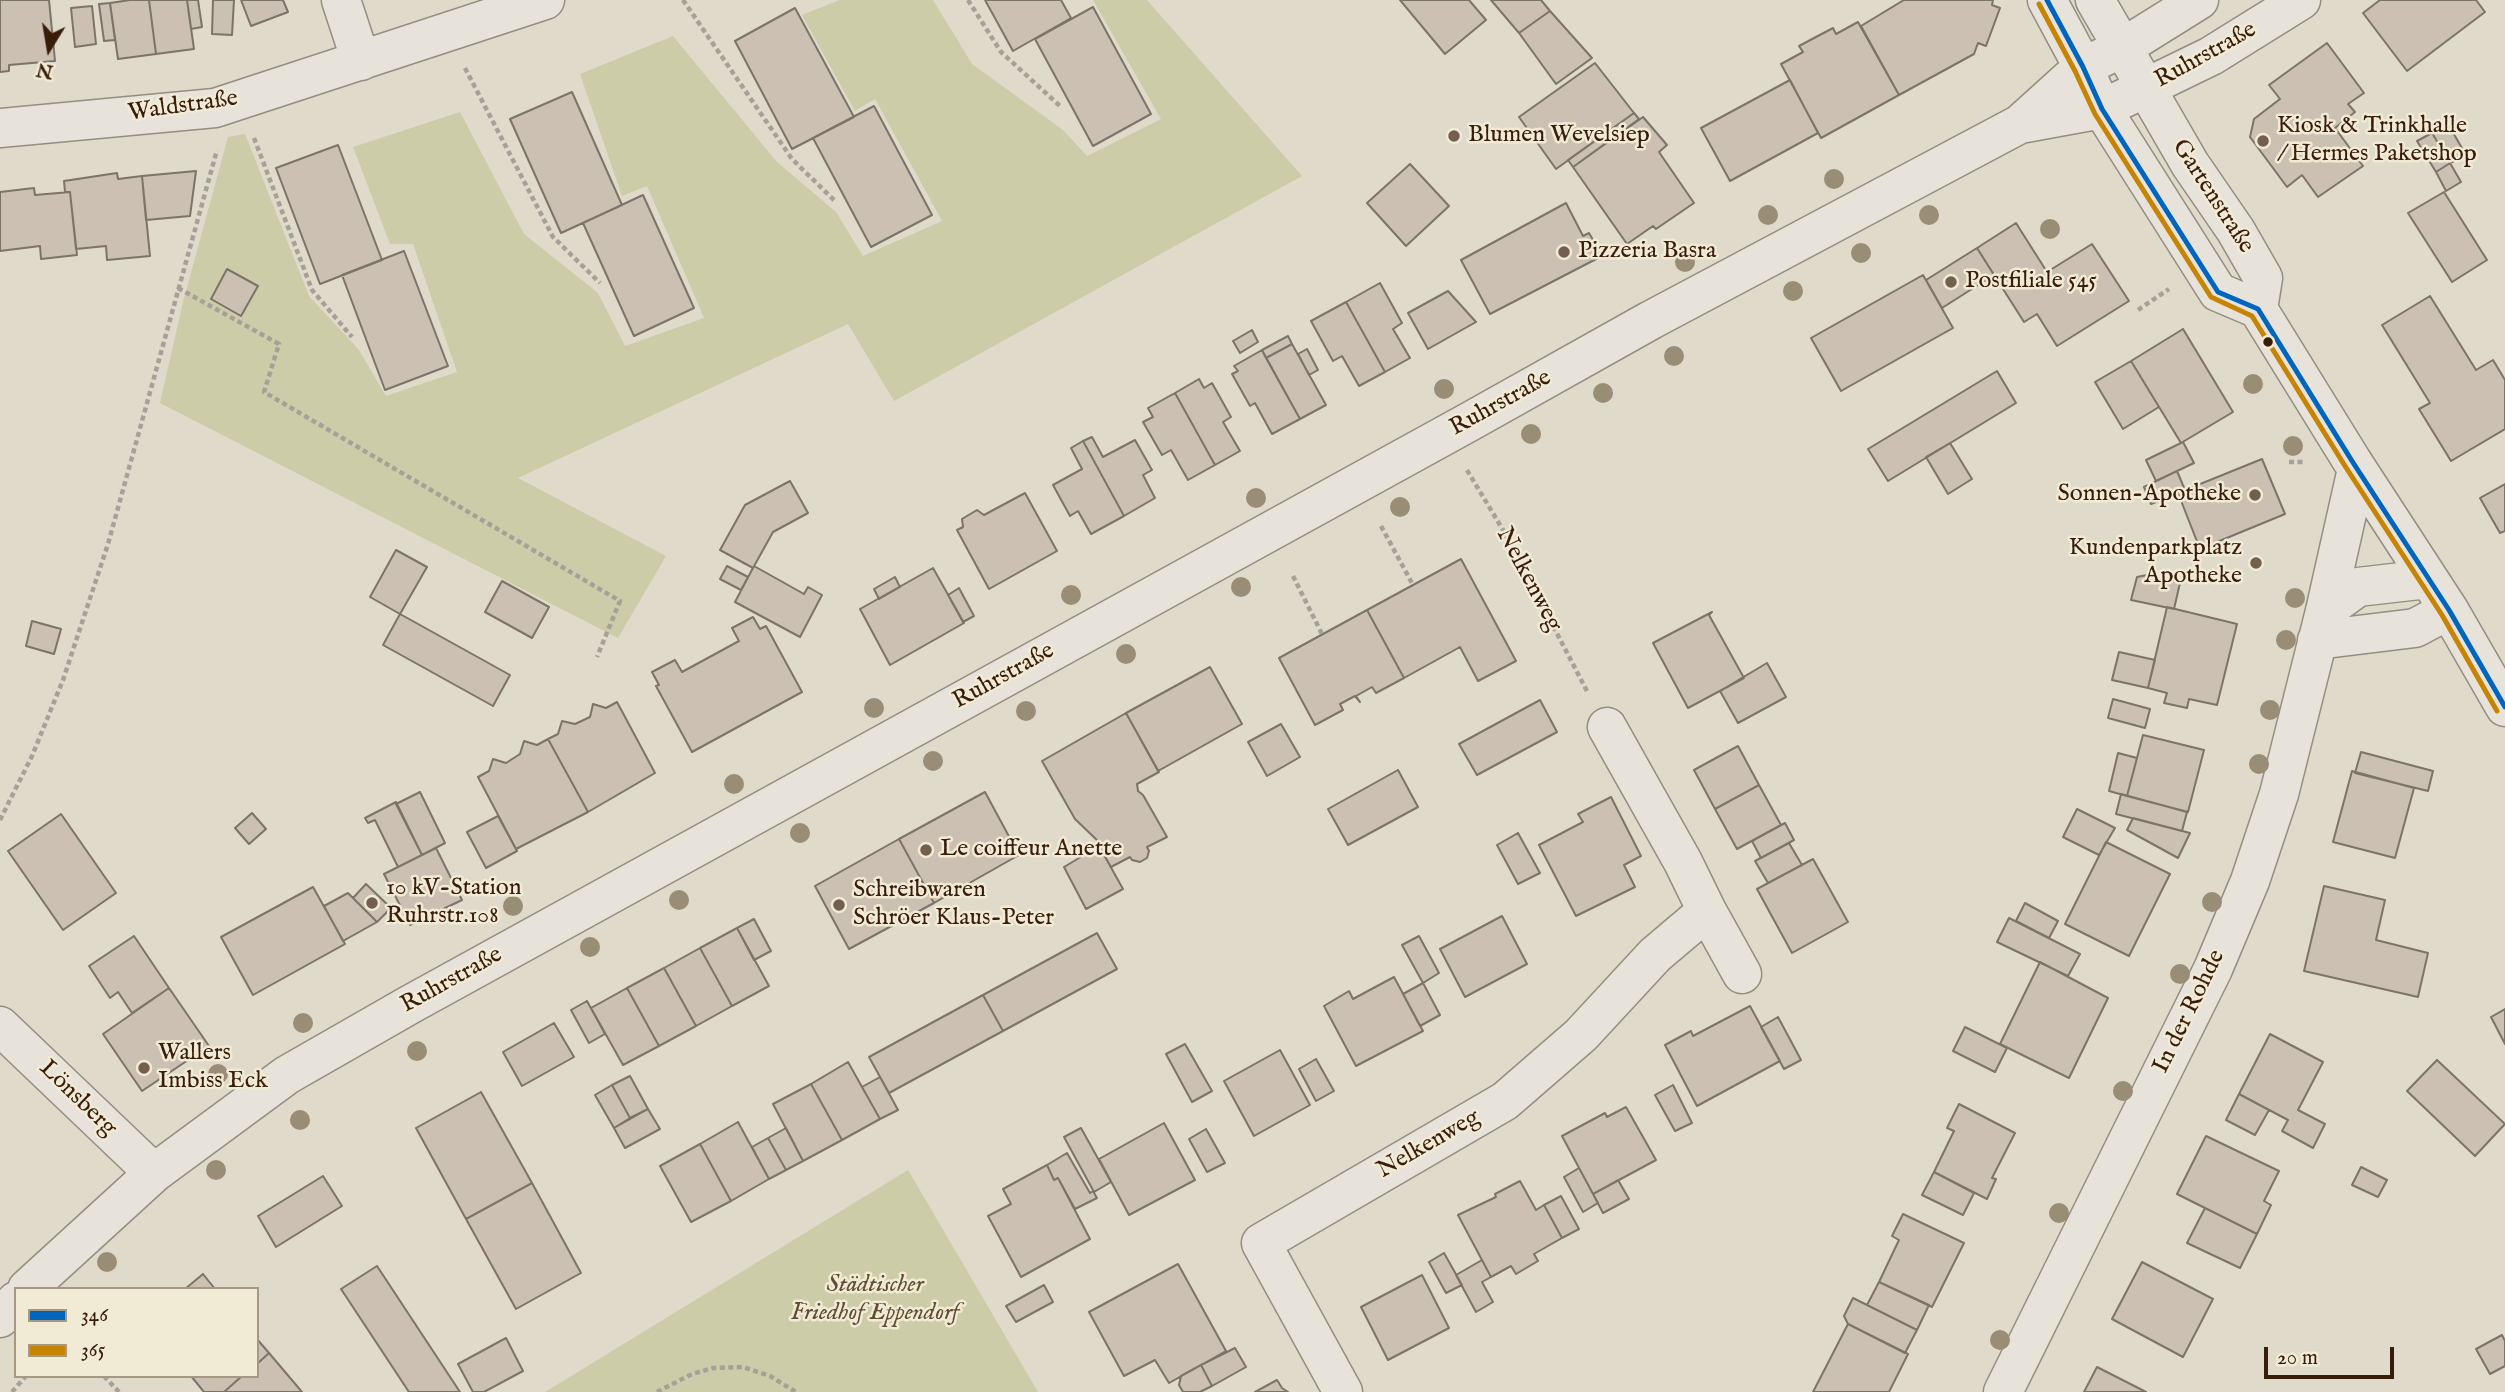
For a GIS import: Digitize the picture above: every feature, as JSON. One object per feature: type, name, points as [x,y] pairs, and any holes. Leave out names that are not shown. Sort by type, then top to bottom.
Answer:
[{"type":"street","points":[[341,0],[361,61]]},
{"type":"street","name":"Waldstraße","points":[[0,128],[227,105],[545,0]]},
{"type":"street","points":[[2047,0],[2102,109]]},
{"type":"street","points":[[2095,0],[2122,48]]},
{"type":"street","name":"Ruhrstraße","points":[[29,1287],[154,1172],[287,1075],[1651,320],[2020,124],[2083,67],[2122,48],[2199,0]]},
{"type":"street","name":"Ruhrstraße","points":[[2020,124],[2102,109],[2211,57],[2301,0]]},
{"type":"street","name":"Ruhrstraße","points":[[2122,48],[2145,89]]},
{"type":"street","name":"Gartenstraße","points":[[2102,109],[2218,292],[2259,309],[2263,278],[2145,89]]},
{"type":"street","points":[[2259,309],[2357,469],[2438,594],[2505,707]]},
{"type":"street","name":"In der Rohde","points":[[2003,1392],[2213,969],[2250,881],[2279,794],[2357,469]]},
{"type":"street","points":[[2321,626],[2358,587],[2438,594]]},
{"type":"street","points":[[1606,727],[1683,862],[1742,974]]},
{"type":"street","name":"Nelkenweg","points":[[1343,1392],[1261,1243],[1506,1101],[1581,1035],[1655,955],[1707,911]]},
{"type":"street","name":"Lönsberg","points":[[0,1026],[154,1172]]},
{"type":"street","points":[[0,1318],[14,1303]]},
{"type":"path","points":[[683,0],[792,159],[835,201]]},
{"type":"path","points":[[968,0],[1001,52],[1060,106]]},
{"type":"path","points":[[447,33],[553,237],[600,283]]},
{"type":"path","points":[[0,820],[32,756],[67,667],[108,544],[218,147],[227,105]]},
{"type":"path","points":[[227,105],[312,290],[352,337]]},
{"type":"path","points":[[2138,310],[2173,287]]},
{"type":"path","points":[[178,288],[279,344],[264,392],[620,601],[597,657]]},
{"type":"path","name":"Nelkenweg","points":[[1445,435],[1503,530],[1606,727]]},
{"type":"path","points":[[1381,526],[1413,584]]},
{"type":"path","points":[[1293,576],[1322,634]]},
{"type":"path","points":[[657,1392],[692,1374],[713,1368],[743,1367],[771,1376],[796,1392]]},
{"type":"path","points":[[12,1392],[24,1378]]},
{"type":"path","points":[[106,1378],[119,1392]]},
{"type":"green space","points":[[840,0],[933,0],[972,64],[1063,130],[1087,156],[1161,119],[1093,0],[1147,0],[1302,176],[894,401],[848,324],[518,478],[666,556],[618,638],[160,403],[183,302],[228,137],[245,134],[309,296],[359,350],[386,396],[457,372],[413,244],[390,244],[353,147],[460,112],[524,234],[598,293],[625,346],[704,318],[647,186],[622,196],[580,74],[673,36],[777,162],[836,212],[863,256],[942,221],[875,99],[855,111],[802,15]]},
{"type":"green space","name":"Städtischer Friedhof Eppendorf","points":[[908,1170],[1038,1392],[545,1392]]},
{"type":"building","points":[[0,0],[49,0],[55,61],[9,65],[9,71],[0,72]]},
{"type":"building","points":[[149,0],[156,54],[118,59],[110,3]]},
{"type":"building","points":[[149,0],[187,0],[194,49],[156,54]]},
{"type":"building","points":[[187,0],[198,0],[202,27],[191,29]]},
{"type":"building","points":[[213,0],[234,0],[232,35],[212,34]]},
{"type":"building","points":[[241,0],[283,0],[288,12],[251,26]]},
{"type":"building","points":[[985,0],[1061,0],[1071,18],[1013,51]]},
{"type":"building","points":[[1400,0],[1469,0],[1486,20],[1445,54]]},
{"type":"building","points":[[1491,0],[1541,0],[1550,11],[1519,33]]},
{"type":"building","points":[[1904,0],[1993,0],[1992,5],[2000,8],[1986,46],[1978,43],[1974,54],[1899,95],[1861,26]]},
{"type":"building","points":[[2380,0],[2476,0],[2485,12],[2407,71],[2363,13]]},
{"type":"building","points":[[110,3],[115,40],[104,41],[99,4]]},
{"type":"building","points":[[92,6],[96,44],[75,47],[71,8]]},
{"type":"building","points":[[1093,7],[1151,114],[1093,146],[1035,39]]},
{"type":"building","points":[[795,8],[854,117],[792,149],[735,41]]},
{"type":"building","points":[[1550,11],[1592,58],[1556,84],[1519,33]]},
{"type":"building","points":[[1858,22],[1899,95],[1821,138],[1781,64],[1803,52],[1799,46],[1833,28],[1836,34]]},
{"type":"building","points":[[2327,43],[2364,93],[2348,104],[2355,112],[2335,128],[2363,166],[2318,197],[2302,175],[2287,187],[2250,137],[2254,119],[2280,99],[2269,85]]},
{"type":"building","points":[[1595,63],[1634,113],[1556,169],[1519,117]]},
{"type":"building","points":[[1790,80],[1818,133],[1730,181],[1701,128]]},
{"type":"building","points":[[572,92],[622,205],[561,233],[510,119]]},
{"type":"building","points":[[874,106],[932,215],[871,247],[813,138]]},
{"type":"building","points":[[1634,113],[1639,119],[1573,167],[1568,160]]},
{"type":"building","points":[[1643,117],[1667,145],[1659,152],[1694,203],[1656,229],[1653,226],[1627,244],[1573,167]]},
{"type":"building","points":[[2448,124],[2466,155],[2450,163],[2432,133]]},
{"type":"building","points":[[2432,133],[2450,163],[2436,172],[2417,141]]},
{"type":"building","points":[[338,145],[382,260],[320,284],[276,168]]},
{"type":"building","points":[[2450,163],[2461,182],[2446,191],[2436,172]]},
{"type":"building","points":[[1410,164],[1449,206],[1406,246],[1367,203]]},
{"type":"building","points":[[196,171],[190,216],[146,220],[142,176]]},
{"type":"building","points":[[117,173],[118,179],[142,176],[150,256],[107,260],[106,246],[76,249],[70,192],[65,192],[64,181]]},
{"type":"building","points":[[34,188],[35,195],[70,192],[77,255],[41,259],[40,246],[0,251],[0,192]]},
{"type":"building","points":[[2444,192],[2487,260],[2452,282],[2408,213]]},
{"type":"building","points":[[643,195],[694,308],[634,336],[583,223]]},
{"type":"building","points":[[1566,203],[1583,236],[1589,233],[1602,256],[1490,314],[1461,260]]},
{"type":"building","points":[[2016,223],[2047,272],[2092,244],[2129,301],[2057,346],[2037,314],[2024,322],[1977,248]]},
{"type":"building","points":[[1977,248],[1994,275],[1942,308],[1926,280]]},
{"type":"building","points":[[404,251],[448,366],[385,390],[342,275]]},
{"type":"building","points":[[227,269],[258,286],[241,316],[211,299]]},
{"type":"building","points":[[1923,275],[1953,328],[1841,391],[1811,338]]},
{"type":"building","points":[[1380,283],[1402,323],[1393,329],[1410,358],[1385,372],[1346,302]]},
{"type":"building","points":[[1448,291],[1476,322],[1428,349],[1408,313]]},
{"type":"building","points":[[2430,296],[2476,370],[2493,360],[2505,380],[2505,429],[2451,461],[2419,409],[2430,403],[2382,325]]},
{"type":"building","points":[[1346,302],[1385,372],[1359,386],[1342,356],[1333,361],[1311,321]]},
{"type":"building","points":[[2183,329],[2233,412],[2181,443],[2131,361]]},
{"type":"building","points":[[1252,330],[1258,342],[1240,353],[1233,341]]},
{"type":"building","points":[[1288,336],[1292,344],[1266,358],[1262,350]]},
{"type":"building","points":[[1292,344],[1326,405],[1300,419],[1266,358]]},
{"type":"building","points":[[1307,349],[1318,370],[1309,375],[1298,354]]},
{"type":"building","points":[[1262,350],[1300,419],[1272,434],[1255,403],[1250,406],[1232,374],[1238,371],[1234,366]]},
{"type":"building","points":[[2131,361],[2159,407],[2123,429],[2095,382]]},
{"type":"building","points":[[1997,371],[2016,403],[1888,481],[1868,449]]},
{"type":"building","points":[[1199,379],[1204,388],[1212,383],[1231,417],[1223,422],[1240,451],[1215,465],[1175,393]]},
{"type":"building","points":[[1175,393],[1215,465],[1188,480],[1171,450],[1162,455],[1143,422],[1153,417],[1148,408]]},
{"type":"building","points":[[1092,437],[1103,457],[1135,440],[1152,470],[1143,475],[1155,498],[1124,516],[1083,441]]},
{"type":"building","points":[[1083,441],[1124,516],[1091,534],[1078,511],[1070,516],[1053,485],[1082,469],[1071,448]]},
{"type":"building","points":[[2183,442],[2194,463],[2156,481],[2146,460]]},
{"type":"building","points":[[1950,443],[1972,479],[1948,494],[1926,457]]},
{"type":"building","points":[[2262,459],[2285,514],[2200,549],[2178,493]]},
{"type":"building","points":[[2177,471],[2185,490],[2151,504],[2144,487]]},
{"type":"building","points":[[790,481],[808,513],[773,532],[753,568],[720,550],[745,505]]},
{"type":"building","points":[[2505,484],[2505,531],[2500,533],[2480,498]]},
{"type":"building","points":[[1025,493],[1057,551],[989,589],[957,530],[963,527],[962,519],[977,510],[984,515]]},
{"type":"building","points":[[396,550],[427,567],[400,614],[370,597]]},
{"type":"building","points":[[1461,559],[1516,661],[1478,681],[1460,647],[1404,678],[1367,610]]},
{"type":"building","points":[[727,566],[748,577],[741,590],[720,579]]},
{"type":"building","points":[[754,566],[804,594],[808,587],[822,595],[800,637],[735,602]]},
{"type":"building","points":[[933,568],[964,623],[890,665],[860,609]]},
{"type":"building","points":[[2147,575],[2180,583],[2174,609],[2131,600],[2137,577]]},
{"type":"building","points":[[895,577],[900,587],[879,599],[874,589]]},
{"type":"building","points":[[502,581],[549,607],[532,638],[485,612]]},
{"type":"building","points":[[959,588],[974,616],[963,622],[948,595]]},
{"type":"building","points":[[2167,607],[2237,624],[2217,705],[2189,699],[2187,708],[2164,703],[2167,693],[2148,688]]},
{"type":"building","points":[[1367,610],[1404,678],[1376,693],[1372,687],[1356,696],[1360,702],[1355,696],[1340,704],[1343,710],[1315,725],[1279,658]]},
{"type":"building","points":[[1712,612],[1709,615],[1744,678],[1688,708],[1653,643]]},
{"type":"building","points":[[400,614],[510,675],[493,706],[383,645]]},
{"type":"building","points":[[753,617],[760,629],[766,626],[802,692],[692,752],[656,686],[659,685],[652,672],[675,660],[682,672],[739,641],[732,628]]},
{"type":"building","points":[[32,621],[61,629],[54,654],[26,646]]},
{"type":"building","points":[[2119,652],[2155,660],[2148,688],[2112,680]]},
{"type":"building","points":[[1767,663],[1786,697],[1738,723],[1720,691]]},
{"type":"building","points":[[1210,667],[1242,724],[1158,771],[1126,713]]},
{"type":"building","points":[[2113,699],[2150,709],[2145,728],[2108,718]]},
{"type":"building","points":[[1540,700],[1557,732],[1477,775],[1459,744]]},
{"type":"building","points":[[617,702],[655,773],[588,812],[548,739],[558,734],[562,721],[575,724],[590,717],[593,704],[606,708]]},
{"type":"building","points":[[1126,713],[1159,772],[1137,784],[1138,791],[1167,837],[1147,847],[1147,858],[1140,862],[1130,857],[1111,867],[1099,846],[1101,844],[1075,819],[1042,761]]},
{"type":"building","points":[[1281,724],[1300,757],[1267,776],[1248,742]]},
{"type":"building","points":[[2143,735],[2204,750],[2188,812],[2127,796]]},
{"type":"building","points":[[548,739],[588,812],[516,849],[478,777],[489,771],[493,759],[506,763],[520,754],[524,741],[537,745]]},
{"type":"building","points":[[1738,746],[1759,785],[1715,809],[1694,770]]},
{"type":"building","points":[[2361,752],[2433,771],[2428,791],[2355,773]]},
{"type":"building","points":[[2118,753],[2137,758],[2127,796],[2109,791]]},
{"type":"building","points":[[1398,770],[1418,807],[1348,845],[1328,809]]},
{"type":"building","points":[[2352,771],[2414,788],[2395,858],[2333,842]]},
{"type":"building","points":[[1759,785],[1781,825],[1737,849],[1715,809]]},
{"type":"building","points":[[420,792],[445,843],[422,855],[396,804]]},
{"type":"building","points":[[985,792],[1019,855],[934,903],[899,839]]},
{"type":"building","points":[[2121,794],[2187,812],[2182,831],[2116,814]]},
{"type":"building","points":[[1611,797],[1641,856],[1624,865],[1635,887],[1576,916],[1539,845],[1583,822],[1578,814]]},
{"type":"building","points":[[396,802],[422,855],[398,867],[375,820],[368,823],[365,818]]},
{"type":"building","points":[[2077,809],[2115,828],[2099,855],[2063,837]]},
{"type":"building","points":[[252,813],[266,829],[249,844],[235,828]]},
{"type":"building","points":[[61,814],[116,893],[63,930],[8,851]]},
{"type":"building","points":[[498,816],[517,851],[486,868],[467,832]]},
{"type":"building","points":[[2133,818],[2190,833],[2178,858],[2127,830]]},
{"type":"building","points":[[1785,823],[1794,840],[1761,858],[1752,841]]},
{"type":"building","points":[[1518,833],[1540,873],[1518,884],[1497,845]]},
{"type":"building","points":[[899,839],[934,903],[849,949],[815,886]]},
{"type":"building","points":[[2106,842],[2170,874],[2129,956],[2065,924]]},
{"type":"building","points":[[1789,843],[1802,865],[1768,883],[1755,861]]},
{"type":"building","points":[[1099,846],[1123,889],[1086,909],[1064,867]]},
{"type":"building","points":[[436,848],[462,900],[410,925],[384,874]]},
{"type":"building","points":[[1813,859],[1848,922],[1792,953],[1757,889]]},
{"type":"building","name":"10 kV-Station Ruhrstr.108","points":[[366,884],[391,908],[377,922],[353,898]]},
{"type":"building","points":[[2324,886],[2385,900],[2376,940],[2428,953],[2418,997],[2304,971]]},
{"type":"building","points":[[313,887],[345,944],[253,995],[221,937]]},
{"type":"building","points":[[348,893],[377,922],[343,941],[324,906]]},
{"type":"building","points":[[2025,903],[2058,921],[2049,938],[2016,921]]},
{"type":"building","points":[[1502,916],[1527,964],[1465,997],[1440,949]]},
{"type":"building","points":[[2009,918],[2080,954],[2068,976],[1997,942]]},
{"type":"building","points":[[754,919],[771,951],[754,960],[737,928]]},
{"type":"building","points":[[737,928],[769,986],[732,1006],[700,948]]},
{"type":"building","points":[[1097,933],[1117,969],[1003,1031],[983,995]]},
{"type":"building","points":[[134,936],[169,988],[132,1013],[118,992],[110,998],[89,966]]},
{"type":"building","points":[[1419,936],[1439,973],[1423,983],[1402,945]]},
{"type":"building","points":[[700,948],[732,1006],[696,1026],[664,968]]},
{"type":"building","points":[[2040,962],[2108,998],[2069,1078],[2000,1044]]},
{"type":"building","points":[[664,968],[696,1026],[659,1046],[627,988]]},
{"type":"building","points":[[1394,977],[1423,1031],[1356,1066],[1324,1006],[1349,991],[1353,999]]},
{"type":"building","points":[[1423,983],[1440,1015],[1420,1026],[1403,994]]},
{"type":"building","points":[[169,988],[209,1046],[142,1091],[103,1034]]},
{"type":"building","points":[[627,988],[659,1046],[623,1065],[591,1008]]},
{"type":"building","points":[[983,995],[1003,1031],[889,1093],[869,1057]]},
{"type":"building","points":[[587,1001],[605,1034],[589,1043],[571,1010]]},
{"type":"building","points":[[1750,1006],[1780,1061],[1697,1106],[1665,1045],[1691,1031],[1693,1036]]},
{"type":"building","points":[[2505,1009],[2505,1044],[2491,1017]]},
{"type":"building","points":[[1778,1017],[1801,1060],[1784,1069],[1761,1027]]},
{"type":"building","points":[[554,1023],[574,1057],[522,1086],[503,1052]]},
{"type":"building","points":[[1965,1027],[2007,1048],[1995,1072],[1953,1051]]},
{"type":"building","points":[[2270,1034],[2323,1062],[2298,1110],[2325,1124],[2313,1148],[2282,1131],[2288,1120],[2239,1094]]},
{"type":"building","points":[[1185,1044],[1212,1091],[1192,1102],[1166,1054]]},
{"type":"building","points":[[1280,1050],[1310,1105],[1254,1136],[1224,1081]]},
{"type":"building","points":[[1316,1059],[1334,1091],[1316,1101],[1299,1069]]},
{"type":"building","points":[[2437,1060],[2505,1124],[2475,1156],[2407,1091]]},
{"type":"building","points":[[848,1062],[880,1119],[842,1140],[811,1084]]},
{"type":"building","points":[[630,1076],[648,1109],[630,1118],[612,1085]]},
{"type":"building","points":[[880,1077],[898,1110],[880,1119],[862,1087]]},
{"type":"building","points":[[811,1084],[842,1140],[803,1161],[773,1104]]},
{"type":"building","points":[[612,1085],[630,1118],[614,1128],[595,1095]]},
{"type":"building","points":[[1673,1085],[1692,1123],[1675,1131],[1655,1095]]},
{"type":"building","points":[[481,1092],[532,1183],[466,1219],[416,1128]]},
{"type":"building","points":[[2239,1094],[2269,1110],[2255,1135],[2226,1120]]},
{"type":"building","points":[[1959,1104],[2015,1133],[1992,1178],[1996,1179],[1987,1199],[1934,1172],[1954,1131],[1947,1128]]},
{"type":"building","points":[[1626,1107],[1656,1160],[1593,1194],[1562,1136],[1605,1113],[1607,1117]]},
{"type":"building","points":[[648,1109],[660,1129],[625,1148],[614,1128]]},
{"type":"building","points":[[738,1122],[769,1179],[731,1201],[700,1144]]},
{"type":"building","points":[[1164,1123],[1195,1180],[1129,1215],[1099,1159]]},
{"type":"building","points":[[786,1128],[803,1161],[786,1170],[768,1138]]},
{"type":"building","points":[[1081,1128],[1111,1182],[1094,1192],[1064,1137]]},
{"type":"building","points":[[1206,1129],[1225,1163],[1207,1172],[1189,1139]]},
{"type":"building","points":[[2206,1136],[2279,1171],[2264,1201],[2271,1205],[2257,1234],[2177,1194]]},
{"type":"building","points":[[768,1138],[786,1170],[769,1179],[752,1147]]},
{"type":"building","points":[[700,1144],[731,1201],[691,1222],[660,1166]]},
{"type":"building","points":[[1067,1153],[1090,1193],[1093,1191],[1097,1198],[1075,1209],[1058,1178],[1054,1180],[1047,1165]]},
{"type":"building","points":[[1047,1165],[1054,1180],[1058,1178],[1090,1239],[1021,1277],[988,1216],[1011,1204],[1003,1189]]},
{"type":"building","points":[[2361,1167],[2387,1180],[2378,1197],[2352,1185]]},
{"type":"building","points":[[1579,1168],[1598,1203],[1583,1212],[1564,1177]]},
{"type":"building","points":[[1934,1172],[1974,1193],[1963,1215],[1922,1195]]},
{"type":"building","points":[[323,1176],[342,1206],[276,1247],[258,1216]]},
{"type":"building","points":[[1618,1180],[1629,1199],[1603,1213],[1593,1194]]},
{"type":"building","points":[[1520,1181],[1536,1210],[1544,1205],[1562,1238],[1534,1254],[1538,1261],[1516,1274],[1511,1266],[1491,1277],[1458,1215],[1496,1197],[1495,1194]]},
{"type":"building","points":[[532,1183],[581,1273],[516,1309],[466,1219]]},
{"type":"building","points":[[1561,1196],[1579,1229],[1562,1238],[1544,1205]]},
{"type":"building","points":[[2205,1208],[2257,1234],[2240,1268],[2187,1243]]},
{"type":"building","points":[[1903,1214],[1964,1243],[1932,1307],[1879,1282],[1899,1240],[1892,1236]]},
{"type":"building","points":[[1444,1253],[1462,1285],[1446,1293],[1429,1262]]},
{"type":"building","points":[[1482,1260],[1491,1277],[1482,1282],[1493,1302],[1476,1312],[1456,1275]]},
{"type":"building","points":[[2142,1262],[2213,1299],[2183,1357],[2112,1319]]},
{"type":"building","points":[[1178,1264],[1226,1351],[1169,1383],[1155,1360],[1124,1376],[1089,1312]]},
{"type":"building","points":[[377,1266],[460,1392],[409,1392],[341,1289]]},
{"type":"building","points":[[203,1274],[213,1287],[187,1287]]},
{"type":"building","points":[[1422,1275],[1449,1328],[1388,1360],[1361,1307]]},
{"type":"building","points":[[1879,1282],[1929,1305],[1917,1330],[1867,1305]]},
{"type":"building","points":[[1044,1285],[1053,1302],[1016,1322],[1006,1306]]},
{"type":"building","points":[[1853,1298],[1917,1330],[1905,1353],[1848,1324],[1844,1316]]},
{"type":"building","points":[[1848,1324],[1908,1354],[1889,1392],[1813,1392]]},
{"type":"building","points":[[2502,1335],[2505,1341],[2505,1366],[2490,1374],[2476,1349]]},
{"type":"building","points":[[506,1338],[523,1371],[484,1392],[473,1392],[458,1364]]},
{"type":"building","points":[[259,1341],[269,1353],[259,1362]]},
{"type":"building","points":[[1235,1348],[1246,1367],[1212,1386],[1201,1365]]},
{"type":"building","points":[[269,1353],[302,1392],[224,1392],[240,1378],[259,1378],[259,1362]]},
{"type":"building","points":[[1201,1365],[1212,1386],[1200,1392],[1183,1392],[1179,1385],[1181,1376]]},
{"type":"building","points":[[2097,1367],[2146,1392],[2084,1392]]},
{"type":"building","points":[[193,1378],[240,1378],[224,1392],[204,1392]]},
{"type":"building","points":[[1277,1380],[1288,1392],[1255,1392]]},
{"type":"transit line","name":"346","points":[[2047,0],[2102,109],[2218,292],[2258,309],[2449,610],[2505,707]]},
{"type":"transit line","name":"365","points":[[2039,4],[2095,114],[2211,297],[2252,316],[2442,615],[2497,711]]},
{"type":"place","name":"Blumen Wevelsiep","points":[[1454,136]]},
{"type":"place","name":"Kiosk & Trinkhalle / Hermes Paketshop","points":[[2263,141]]},
{"type":"place","name":"Pizzeria Basra","points":[[1564,252]]},
{"type":"place","name":"Postfiliale 545","points":[[1951,282]]},
{"type":"place","name":"Sonnen-Apotheke","points":[[2255,495]]},
{"type":"place","name":"Kundenparkplatz Apotheke","points":[[2256,563]]},
{"type":"place","name":"Le coiffeur Anette","points":[[926,850]]},
{"type":"place","name":"10 kV-Station Ruhrstr.108","points":[[372,903]]},
{"type":"place","name":"Schreibwaren Schröer Klaus-Peter","points":[[839,905]]},
{"type":"place","name":"Wallers Imbiss Eck","points":[[144,1068]]}]
